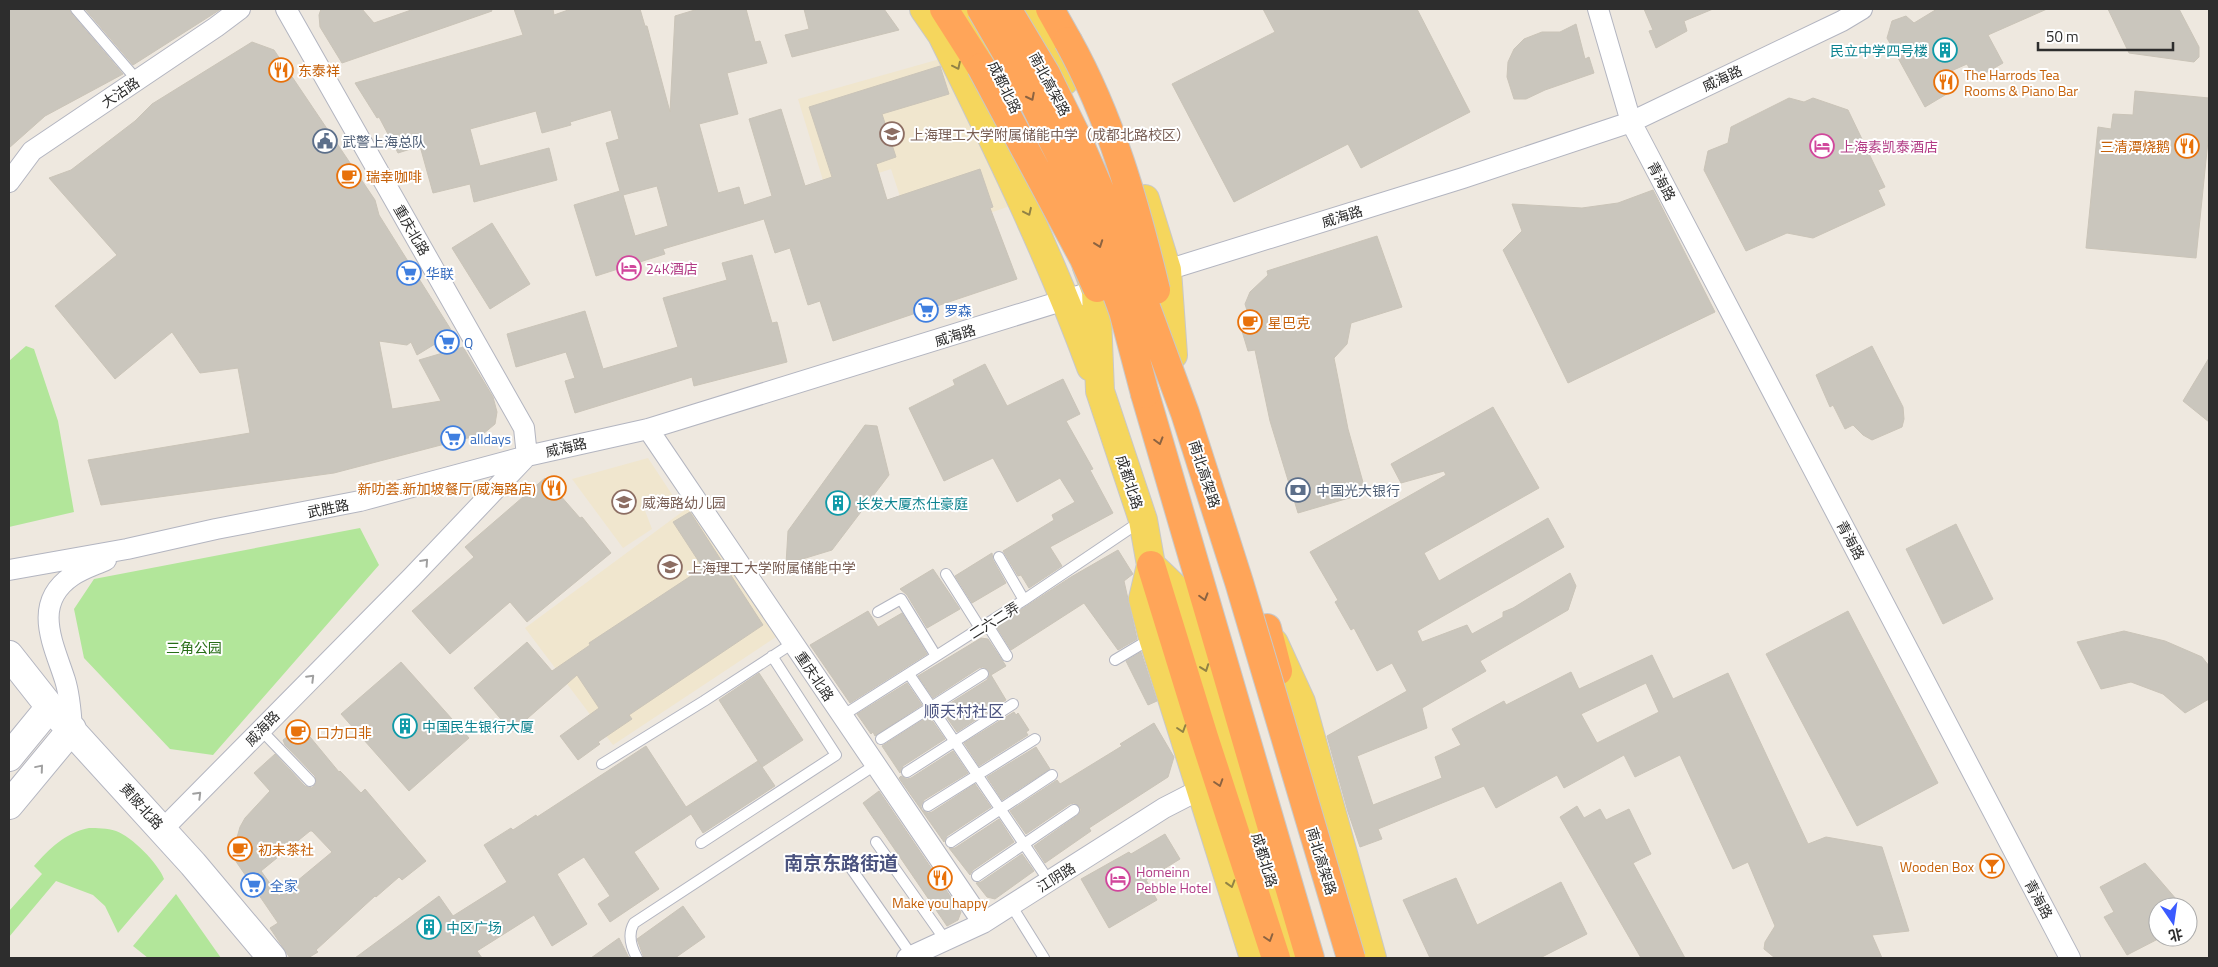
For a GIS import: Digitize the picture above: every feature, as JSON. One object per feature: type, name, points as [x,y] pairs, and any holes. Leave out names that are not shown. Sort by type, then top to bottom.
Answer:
[{"type":"highway","name":"南北高架路","points":[[981,9],[1024,83],[1082,199],[1122,311],[1310,958]]},
{"type":"highway","name":"南北高架路","points":[[1007,9],[1046,74],[1075,132],[1119,234],[1185,413],[1239,582],[1350,958]]},
{"type":"highway","points":[[1050,9],[1094,90],[1116,148],[1146,251],[1185,413]]},
{"type":"highway","points":[[933,11],[981,67],[1084,259],[1145,394]]},
{"type":"highway","points":[[1151,565],[1204,737],[1276,958]]},
{"type":"highway","points":[[1268,628],[1292,727],[1362,958]]},
{"type":"main road","name":"成都北路","points":[[964,9],[1006,87],[1070,227],[1096,291],[1100,391],[1143,520],[1151,565],[1176,588],[1213,691],[1296,958]]},
{"type":"main road","points":[[1026,9],[1084,121],[1119,207],[1155,274]]},
{"type":"main road","points":[[1060,9],[1114,113],[1142,190],[1155,274],[1173,355],[1268,628],[1301,702],[1372,958]]},
{"type":"main road","points":[[933,11],[942,35],[998,148],[1067,300],[1100,391]]},
{"type":"main road","points":[[1114,113],[1119,207]]},
{"type":"main road","points":[[1151,565],[1143,599],[1153,638],[1254,958]]},
{"type":"main road","points":[[1268,628],[1260,682],[1350,958]]},
{"type":"street","name":"大沽路","points":[[9,182],[32,150],[138,80],[240,9]]},
{"type":"street","name":"重庆北路","points":[[286,9],[524,428],[527,456]]},
{"type":"street","name":"青海路","points":[[1598,9],[1631,122],[2070,958]]},
{"type":"street","name":"威海路","points":[[163,829],[412,577],[527,456],[648,429],[1155,274],[1631,122],[1842,21],[1862,9]]},
{"type":"street","name":"重庆北路","points":[[648,429],[983,923]]},
{"type":"street","name":"武胜路","points":[[9,570],[127,549],[216,529],[360,501],[527,456]]},
{"type":"street","name":"武胜路","points":[[72,729],[71,705],[66,682],[49,634],[48,612],[57,591],[71,577],[127,549]]},
{"type":"street","name":"黄陂北路","points":[[9,655],[50,707],[163,829],[272,958]]},
{"type":"street","points":[[9,757],[50,707]]},
{"type":"street","points":[[9,805],[72,729]]},
{"type":"street","name":"江阴路","points":[[917,956],[983,923],[1164,808],[1201,789]]},
{"type":"lane","points":[[76,9],[138,80]]},
{"type":"lane","name":"二六二弄","points":[[842,716],[1024,600],[1143,520]]},
{"type":"lane","points":[[999,557],[1024,600]]},
{"type":"lane","points":[[946,574],[1007,656]]},
{"type":"lane","points":[[878,612],[900,599],[936,656]]},
{"type":"lane","points":[[1115,660],[1153,638]]},
{"type":"lane","points":[[602,764],[704,701],[792,643]]},
{"type":"lane","points":[[701,843],[836,755],[772,656]]},
{"type":"lane","points":[[909,674],[1050,881]]},
{"type":"lane","points":[[881,739],[983,674]]},
{"type":"lane","points":[[907,772],[954,740],[1013,704]]},
{"type":"lane","points":[[260,730],[310,780]]},
{"type":"lane","points":[[928,806],[1035,739]]},
{"type":"lane","points":[[637,958],[631,945],[631,928],[634,923],[875,765]]},
{"type":"lane","points":[[951,842],[1052,775]]},
{"type":"lane","points":[[977,876],[1074,810]]},
{"type":"lane","points":[[876,842],[946,941]]},
{"type":"lane","points":[[846,861],[917,956]]},
{"type":"lane","points":[[1011,905],[1044,958]]},
{"type":"shaded area","name":"上海理工大学附属储能中学（成都北路校区）","points":[[940,59],[1010,206],[914,239],[891,169],[826,190],[798,99]]},
{"type":"shaded area","name":"威海路幼儿园","points":[[648,458],[673,496],[644,508],[652,529],[623,548],[572,479]]},
{"type":"shaded area","name":"上海理工大学附属储能中学","points":[[690,506],[779,635],[613,745],[525,628]]},
{"type":"green space","points":[[26,346],[34,349],[58,421],[74,512],[9,527],[9,361]]},
{"type":"green space","name":"三角公园","points":[[360,528],[379,565],[213,755],[170,749],[84,658],[74,609],[94,579]]},
{"type":"green space","points":[[89,828],[113,830],[129,838],[151,859],[164,879],[118,933],[105,906],[93,895],[56,881],[9,937],[9,911],[42,874],[34,866],[65,837]]},
{"type":"green space","points":[[176,894],[221,958],[148,958],[133,946]]},
{"type":"building","points":[[9,9],[69,9],[123,74],[45,116],[9,148]]},
{"type":"building","points":[[85,9],[221,9],[133,65]]},
{"type":"building","points":[[321,9],[362,9],[374,23],[414,9],[491,9],[492,11],[342,63],[320,27],[319,15]]},
{"type":"building","points":[[514,9],[553,9],[554,15],[571,9],[640,9],[645,26],[647,26],[670,112],[675,16],[698,9],[746,9],[755,42],[760,41],[767,63],[727,73],[738,114],[699,124],[718,193],[739,187],[744,205],[772,196],[749,119],[781,109],[805,186],[832,177],[809,107],[940,66],[949,94],[882,114],[896,157],[876,164],[887,200],[980,169],[993,207],[990,208],[1017,279],[833,341],[820,301],[808,305],[790,248],[775,253],[764,219],[663,249],[665,254],[596,276],[574,205],[620,191],[606,143],[619,139],[611,110],[570,122],[571,125],[542,133],[536,111],[470,129],[480,166],[549,148],[557,180],[474,202],[470,184],[433,193],[420,146],[398,153],[379,117],[377,118],[355,83],[523,35]],"holes":[[[657,186],[668,226],[635,236],[623,195]]]},
{"type":"building","points":[[804,9],[884,9],[899,30],[792,57],[785,35],[809,29]]},
{"type":"building","points":[[1263,9],[1417,9],[1470,112],[1361,168],[1348,144],[1234,202],[1172,84],[1275,32]]},
{"type":"building","points":[[1644,9],[1713,9],[1684,21],[1687,31],[1656,48],[1649,31],[1653,30]]},
{"type":"building","name":"民立中学四号楼","points":[[1937,9],[2047,9],[1988,35],[2003,63],[1975,79],[1967,64],[1942,75],[1950,92],[1925,107],[1887,38],[1892,21],[1906,16],[1914,23]]},
{"type":"building","points":[[2108,9],[2179,9],[2199,47],[2199,57],[2194,62],[2129,53]]},
{"type":"building","points":[[1576,24],[1585,59],[1589,57],[1594,73],[1545,90],[1526,99],[1514,99],[1507,77],[1508,62],[1514,49],[1524,39],[1542,32],[1560,32]]},
{"type":"building","points":[[252,42],[274,50],[375,200],[379,215],[453,333],[417,355],[411,342],[407,345],[379,341],[392,409],[441,401],[419,360],[463,347],[493,397],[497,412],[495,424],[483,434],[334,473],[101,505],[88,460],[250,433],[238,368],[200,373],[172,332],[115,379],[55,306],[117,255],[49,178],[71,170],[135,121],[152,104]]},
{"type":"building","points":[[2135,91],[2209,98],[2209,131],[2196,258],[2086,248],[2098,127],[2111,129],[2113,114],[2133,115]]},
{"type":"building","points":[[1789,98],[1804,102],[1813,98],[1848,110],[1885,187],[1878,190],[1885,205],[1813,238],[1787,233],[1746,251],[1704,170],[1708,151],[1728,143],[1731,127]]},
{"type":"building","points":[[1653,190],[1715,312],[1568,383],[1503,250],[1522,231],[1512,204],[1582,208],[1618,203]]},
{"type":"building","points":[[492,223],[530,284],[490,309],[452,248]]},
{"type":"building","points":[[1377,236],[1402,307],[1351,323],[1347,344],[1334,358],[1348,429],[1366,493],[1298,513],[1270,421],[1255,350],[1248,351],[1239,321],[1249,317],[1245,304],[1250,292],[1268,275],[1267,271]]},
{"type":"building","points":[[752,255],[772,323],[777,322],[787,362],[694,386],[692,377],[575,413],[565,381],[575,378],[566,352],[516,367],[507,334],[585,311],[603,369],[678,347],[663,298],[727,280],[722,263]]},
{"type":"building","points":[[1872,346],[1903,407],[1904,419],[1902,427],[1872,440],[1863,435],[1853,425],[1845,429],[1833,405],[1830,407],[1816,375]]},
{"type":"building","points":[[2209,358],[2209,422],[2183,401]]},
{"type":"building","points":[[985,364],[1007,406],[1063,379],[1080,414],[1066,421],[1093,469],[1090,470],[1113,513],[1050,547],[1062,566],[1029,588],[1021,575],[1018,576],[1003,551],[1054,520],[1052,515],[1075,502],[1060,478],[1017,502],[993,458],[944,481],[909,408],[955,385],[953,380]]},
{"type":"building","points":[[1493,407],[1539,488],[1424,553],[1439,581],[1548,518],[1564,547],[1417,631],[1422,642],[1467,625],[1472,634],[1503,617],[1503,612],[1513,608],[1570,573],[1576,586],[1568,610],[1480,661],[1486,671],[1422,708],[1427,728],[1357,756],[1373,805],[1442,778],[1435,757],[1461,745],[1452,729],[1504,701],[1506,705],[1571,672],[1579,689],[1652,655],[1673,699],[1728,673],[1808,844],[1826,837],[1882,847],[1909,931],[1872,935],[1882,958],[1775,958],[1764,949],[1765,942],[1775,926],[1748,862],[1733,869],[1680,755],[1635,777],[1624,755],[1564,788],[1557,775],[1496,808],[1484,786],[1378,829],[1382,839],[1360,847],[1348,812],[1327,736],[1407,691],[1392,663],[1377,671],[1354,628],[1351,630],[1335,602],[1338,600],[1310,552],[1446,475],[1444,471],[1401,483],[1391,464]],"holes":[[[1646,683],[1659,712],[1597,743],[1581,714]]]},
{"type":"building","name":"长发大厦杰仕豪庭","points":[[865,425],[877,426],[889,475],[832,550],[786,564],[788,531]]},
{"type":"building","points":[[545,478],[580,518],[582,517],[611,553],[527,622],[510,602],[450,654],[412,611],[474,557],[465,547]]},
{"type":"building","points":[[690,512],[763,625],[629,715],[632,719],[598,742],[600,744],[578,760],[560,736],[599,708],[577,675],[512,732],[474,688],[527,642],[552,671],[590,645],[589,643],[703,568],[673,522]]},
{"type":"building","points":[[1956,524],[1993,599],[1943,624],[1906,549]]},
{"type":"building","points":[[1118,550],[1133,574],[1124,581],[1137,639],[1118,650],[1084,603],[1011,650],[996,626],[1071,577]]},
{"type":"building","points":[[992,553],[993,560],[1006,583],[972,603],[955,576]]},
{"type":"building","points":[[933,569],[960,609],[927,628],[907,595],[900,589]]},
{"type":"building","points":[[868,611],[878,627],[902,613],[927,654],[850,703],[810,645]]},
{"type":"building","points":[[1848,611],[1938,783],[1857,826],[1766,654]]},
{"type":"building","points":[[2124,631],[2165,641],[2202,657],[2209,666],[2209,699],[2185,713],[2163,694],[2131,682],[2101,689],[2077,642]]},
{"type":"building","points":[[981,638],[988,639],[1006,666],[991,675],[1006,700],[957,732],[941,709],[987,680],[990,674],[988,670],[983,667],[979,668],[933,698],[918,676]]},
{"type":"building","points":[[1141,652],[1157,701],[1148,705],[1126,661]]},
{"type":"building","name":"中国民生银行大厦","points":[[401,662],[469,738],[409,791],[341,714]]},
{"type":"building","points":[[759,673],[803,740],[762,767],[719,700]]},
{"type":"building","points":[[907,683],[922,705],[875,736],[873,732],[871,734],[857,714]]},
{"type":"building","points":[[1014,712],[1016,715],[1018,713],[1029,730],[1026,732],[1028,735],[979,766],[964,743]]},
{"type":"building","points":[[929,716],[945,739],[903,766],[900,773],[882,746]]},
{"type":"building","points":[[1154,723],[1174,757],[1168,777],[1089,828],[1091,831],[1045,863],[1034,846],[1078,815],[1081,810],[1079,806],[1074,803],[1070,804],[1026,834],[1010,811],[1057,780],[1060,784],[1122,746],[1120,744]]},
{"type":"building","points":[[301,726],[339,772],[361,793],[365,789],[426,861],[402,880],[399,877],[375,896],[316,950],[318,952],[308,958],[290,958],[270,928],[278,923],[235,860],[234,848],[240,827],[245,818],[270,791],[254,773],[275,754],[305,786],[312,788],[316,783],[315,776],[285,745],[283,740]],"holes":[[[312,831],[332,852],[279,896],[261,871]]]},
{"type":"building","points":[[646,746],[686,807],[758,761],[775,786],[703,833],[691,814],[634,852],[659,889],[610,922],[598,904],[610,896],[584,857],[557,874],[587,924],[552,946],[534,915],[477,951],[482,958],[355,958],[439,896],[453,916],[507,882],[484,845],[511,828],[513,830],[536,815],[537,817]]},
{"type":"building","points":[[1036,747],[1050,769],[1002,800],[987,777]]},
{"type":"building","points":[[953,751],[968,773],[924,800],[921,806],[922,810],[928,813],[932,812],[975,784],[991,807],[947,836],[944,842],[899,778],[901,776],[907,779],[911,778]]},
{"type":"building","points":[[879,791],[961,912],[958,920],[947,926],[863,803]]},
{"type":"building","points":[[1577,806],[1584,818],[1600,809],[1606,820],[1629,809],[1651,854],[1633,863],[1685,958],[1641,958],[1560,817]]},
{"type":"building","points":[[999,819],[1014,842],[973,870],[970,875],[949,848],[955,848]]},
{"type":"building","points":[[1165,834],[1180,859],[1146,880],[1157,900],[1109,928],[1081,879],[1129,852],[1131,854]]},
{"type":"building","points":[[1022,854],[1034,871],[995,899],[987,897],[976,883],[981,882]]},
{"type":"building","points":[[2145,863],[2174,897],[2148,897],[2148,944],[2127,955],[2104,917],[2114,912],[2100,887]]},
{"type":"building","points":[[1456,878],[1477,925],[1561,882],[1587,934],[1540,958],[1430,958],[1403,900]]},
{"type":"building","points":[[683,906],[705,937],[675,958],[644,958],[637,939]]},
{"type":"building","points":[[619,938],[629,958],[591,958]]},
{"type":"place","name":"民立中学四号楼","points":[[1945,50]]},
{"type":"place","name":"东泰祥","points":[[281,70]]},
{"type":"place","name":"The Harrods Tea Rooms & Piano Bar","points":[[1946,82]]},
{"type":"place","name":"上海理工大学附属储能中学（成都北路校区）","points":[[892,134]]},
{"type":"place","name":"武警上海总队","points":[[325,141]]},
{"type":"place","name":"上海素凯泰酒店","points":[[1822,146]]},
{"type":"place","name":"三清潭烧鹅","points":[[2187,146]]},
{"type":"place","name":"瑞幸咖啡","points":[[349,176]]},
{"type":"place","name":"24K酒店","points":[[629,268]]},
{"type":"place","name":"华联","points":[[409,273]]},
{"type":"place","name":"罗森","points":[[926,310]]},
{"type":"place","name":"星巴克","points":[[1250,322]]},
{"type":"place","name":"Q","points":[[447,342]]},
{"type":"place","name":"alldays","points":[[453,438]]},
{"type":"place","name":"新叻荟.新加坡餐厅(威海路店)","points":[[554,488]]},
{"type":"place","name":"中国光大银行","points":[[1298,490]]},
{"type":"place","name":"威海路幼儿园","points":[[624,502]]},
{"type":"place","name":"长发大厦杰仕豪庭","points":[[838,503]]},
{"type":"place","name":"上海理工大学附属储能中学","points":[[670,567]]},
{"type":"place","name":"中国民生银行大厦","points":[[405,726]]},
{"type":"place","name":"口力口非","points":[[298,732]]},
{"type":"place","name":"初未茶社","points":[[240,849]]},
{"type":"place","name":"Wooden Box","points":[[1992,866]]},
{"type":"place","name":"Make you happy","points":[[940,878]]},
{"type":"place","name":"Homeinn Pebble Hotel","points":[[1118,879]]},
{"type":"place","name":"全家","points":[[253,885]]},
{"type":"place","name":"中区广场","points":[[429,927]]},
{"type":"district","name":"顺天村社区","points":[[964,711]]},
{"type":"district","name":"南京东路街道","points":[[841,862]]}]
